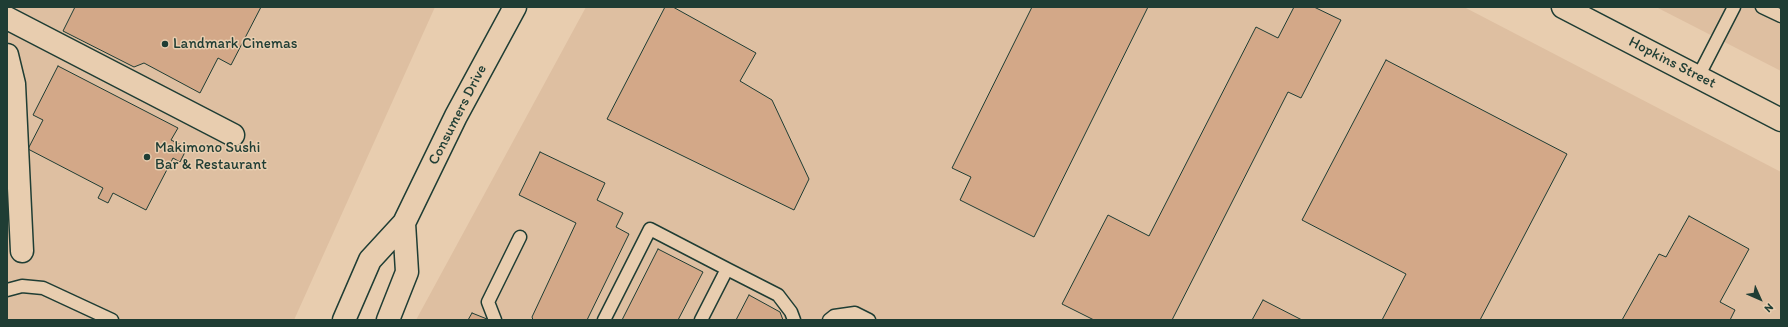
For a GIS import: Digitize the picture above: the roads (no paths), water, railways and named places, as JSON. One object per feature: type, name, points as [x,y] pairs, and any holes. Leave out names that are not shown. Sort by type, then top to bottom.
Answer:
[{"type":"main road","name":"Consumers Drive","points":[[344,320],[370,260],[404,223],[456,116],[515,7]]},
{"type":"main road","name":"Hopkins Street","points":[[1563,7],[1781,120]]},
{"type":"main road","points":[[7,18],[233,135]]},
{"type":"main road","points":[[7,55],[14,84],[22,250]]},
{"type":"main road","name":"Consumers Drive","points":[[388,320],[407,272],[404,223]]},
{"type":"lane","points":[[1698,77],[1734,7]]},
{"type":"lane","points":[[1762,7],[1781,16]]},
{"type":"lane","points":[[604,320],[650,229],[778,295],[791,312],[794,320]]},
{"type":"lane","points":[[495,320],[488,302],[520,237]]},
{"type":"lane","points":[[701,320],[727,269]]},
{"type":"lane","points":[[7,290],[22,286],[43,288],[112,320]]},
{"type":"lane","points":[[829,320],[834,316],[855,313],[868,320]]},
{"type":"place","name":"Landmark Cinemas","points":[[165,44]]},
{"type":"place","name":"Makimono Sushi Bar & Restaurant","points":[[147,157]]}]
